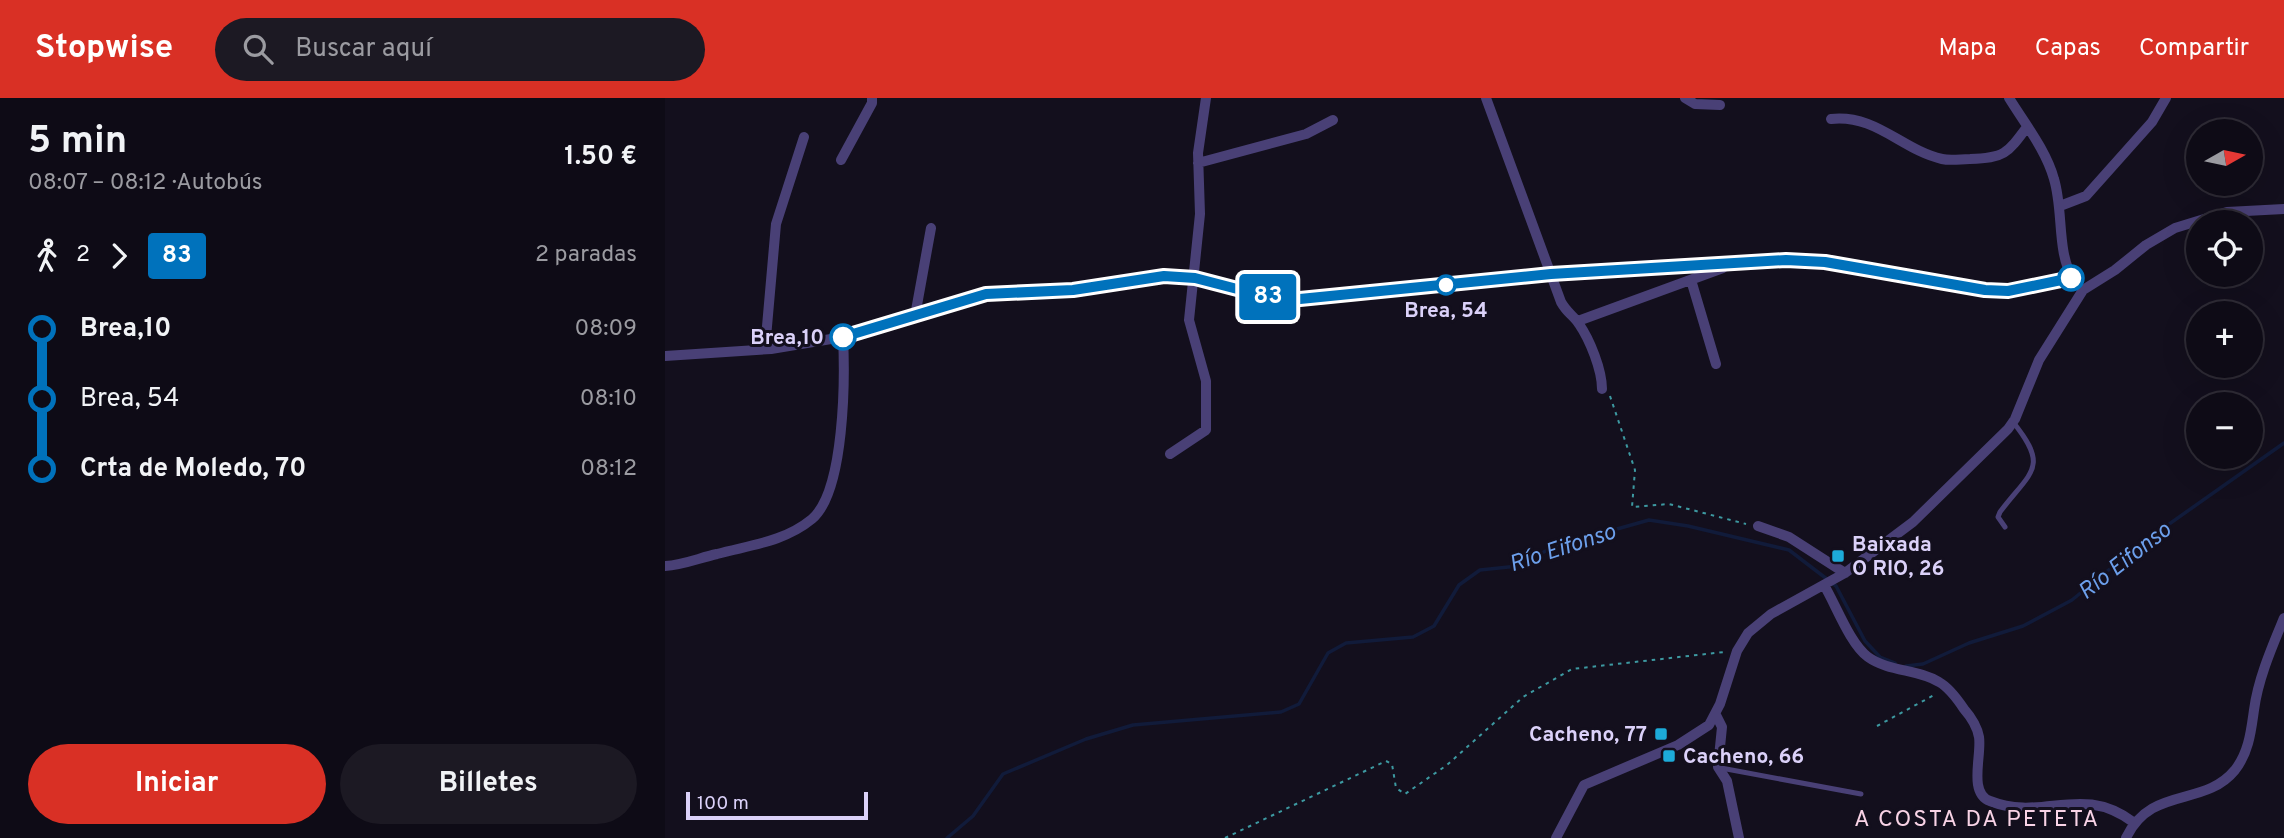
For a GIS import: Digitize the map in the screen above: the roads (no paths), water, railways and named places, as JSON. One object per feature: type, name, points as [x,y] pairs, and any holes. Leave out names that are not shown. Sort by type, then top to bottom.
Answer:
[{"type":"street","points":[[841,160],[872,103],[872,98]]},
{"type":"street","points":[[1170,454],[1206,430],[1206,381],[1189,320],[1200,214],[1199,163],[1206,98]]},
{"type":"street","points":[[1486,98],[1551,274],[1569,317],[1578,321],[1602,377],[1602,389]]},
{"type":"street","points":[[1685,98],[1695,104],[1720,105]]},
{"type":"street","points":[[2009,98],[2046,157],[2060,206],[2064,253],[2071,278],[2083,290]]},
{"type":"street","points":[[2060,206],[2086,196],[2152,122],[2167,98]]},
{"type":"street","points":[[1831,119],[1848,118],[1870,124],[1916,150],[1951,160],[1999,158],[2011,148],[2027,127]]},
{"type":"street","points":[[1199,163],[1306,134],[1333,120]]},
{"type":"street","points":[[765,349],[776,224],[804,137]]},
{"type":"street","points":[[1556,838],[1584,785],[1697,735],[1716,715],[1737,651],[1748,633],[1771,614],[1845,573],[1913,522],[2013,422],[2039,360],[2083,290],[2115,270],[2146,245],[2175,228],[2227,212],[2284,208]]},
{"type":"street","points":[[915,316],[931,228]]},
{"type":"street","points":[[665,356],[765,349],[843,337],[986,294],[1073,290],[1164,276],[1195,278],[1268,297],[1300,299],[1551,274],[1804,260],[1996,291],[2071,278]]},
{"type":"street","points":[[1578,321],[1730,264]]},
{"type":"street","points":[[1691,280],[1716,364]]},
{"type":"street","points":[[665,566],[767,544],[817,513],[832,482],[840,442],[843,337]]},
{"type":"street","points":[[1758,526],[1789,537],[1845,573]]},
{"type":"street","points":[[1826,584],[1857,647],[1870,659],[1940,682],[1977,727],[1978,785],[1982,796],[1990,801],[2040,809],[2076,802],[2094,802],[2120,812],[2133,822]]},
{"type":"street","points":[[2126,838],[2133,822],[2164,801],[2216,786],[2237,768],[2251,737],[2254,710],[2264,671],[2284,618]]},
{"type":"street","points":[[1716,715],[1722,727],[1718,767],[1727,781],[1739,838]]},
{"type":"lane","points":[[2005,527],[1998,517],[2000,512],[2031,471],[2035,459],[2029,442],[2013,422]]},
{"type":"lane","points":[[1718,767],[1861,794]]},
{"type":"waterway","name":"Río Eifonso","points":[[1906,666],[1923,664],[1969,643],[2023,626],[2072,600],[2138,546],[2284,443]]},
{"type":"waterway","name":"Río Eifonso","points":[[947,838],[973,816],[1003,774],[1086,739],[1133,725],[1281,712],[1299,704],[1328,653],[1346,643],[1413,637],[1434,626],[1459,585],[1480,570],[1518,566],[1553,547],[1649,520],[1688,526],[1789,550],[1836,586],[1865,641],[1880,657],[1895,663]]},
{"type":"place","name":"Brea, 54","points":[[1446,285]]},
{"type":"place","name":"Brea,10","points":[[843,337]]},
{"type":"place","name":"Baixada O RIO, 26","points":[[1838,556]]},
{"type":"place","name":"Cacheno, 77","points":[[1661,734]]},
{"type":"place","name":"Cacheno, 66","points":[[1669,756]]},
{"type":"district","name":"A COSTA DA PETETA","points":[[1977,818]]}]
